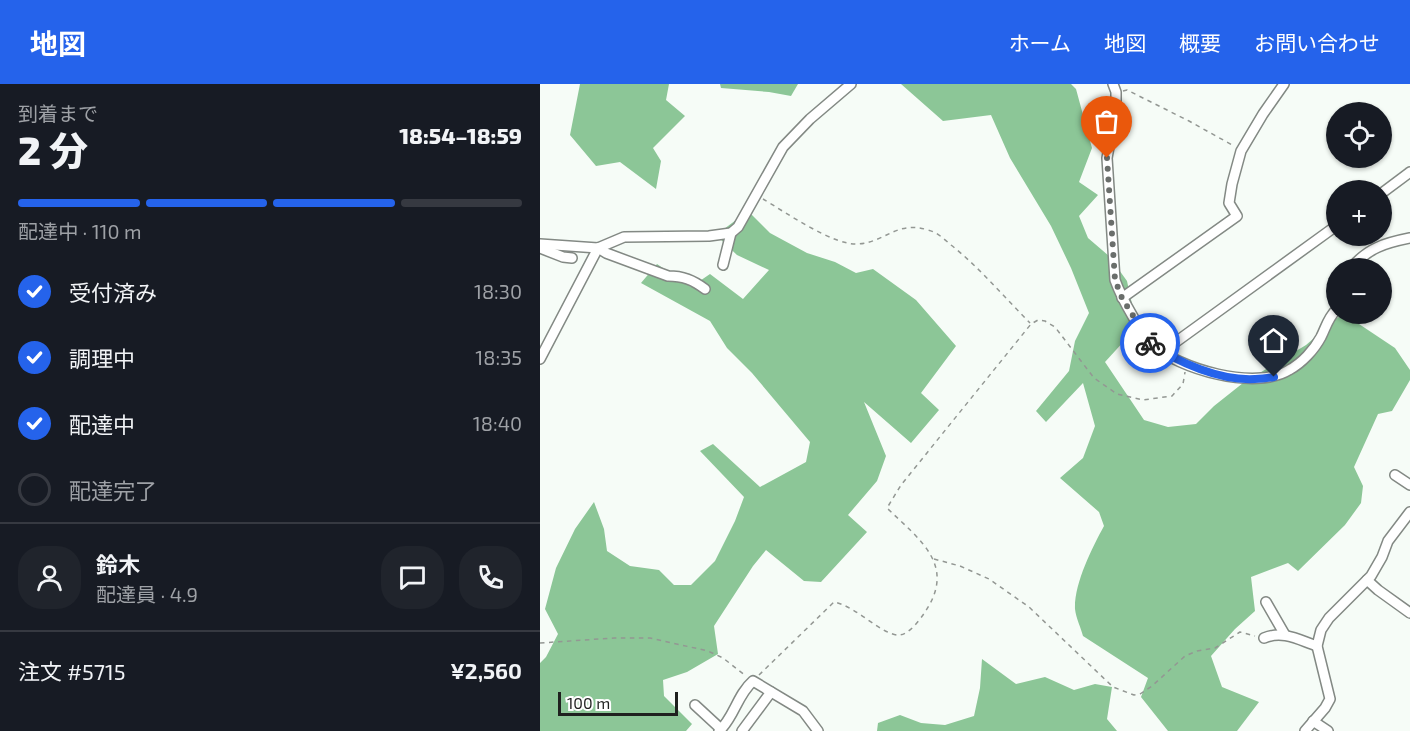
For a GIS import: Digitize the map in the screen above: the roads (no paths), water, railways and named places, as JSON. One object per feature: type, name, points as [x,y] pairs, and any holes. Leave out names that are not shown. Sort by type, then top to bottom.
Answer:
[{"type":"street","points":[[541,245],[598,248],[624,237],[709,236],[731,233],[738,227],[757,196],[783,147],[810,119],[851,84]]},
{"type":"street","points":[[1122,298],[1237,216],[1229,203],[1241,151],[1284,84]]},
{"type":"street","points":[[1115,88],[1116,109],[1107,158],[1115,280],[1122,298],[1149,343],[1187,364],[1223,376],[1254,380],[1274,377],[1289,371],[1308,356],[1320,339],[1326,324]]},
{"type":"street","points":[[1392,186],[1410,172]]},
{"type":"street","points":[[1162,352],[1326,232]]},
{"type":"street","points":[[723,265],[731,233]]},
{"type":"street","points":[[1361,258],[1377,247],[1410,238]]},
{"type":"street","points":[[541,245],[563,257],[572,258]]},
{"type":"street","points":[[598,248],[668,276],[680,276],[692,280],[705,289]]},
{"type":"street","points":[[540,359],[598,248]]},
{"type":"street","points":[[1395,475],[1410,485]]},
{"type":"street","points":[[1305,731],[1330,699],[1317,646],[1321,630],[1329,618],[1371,576],[1388,541],[1410,512]]},
{"type":"street","points":[[1367,580],[1410,613]]},
{"type":"street","points":[[1266,602],[1284,635]]},
{"type":"street","points":[[1264,638],[1281,634],[1317,646]]},
{"type":"street","points":[[695,705],[720,730],[745,688],[753,681],[803,711],[818,731]]},
{"type":"street","points":[[742,731],[771,692]]},
{"type":"street","points":[[1313,721],[1328,731]]}]
